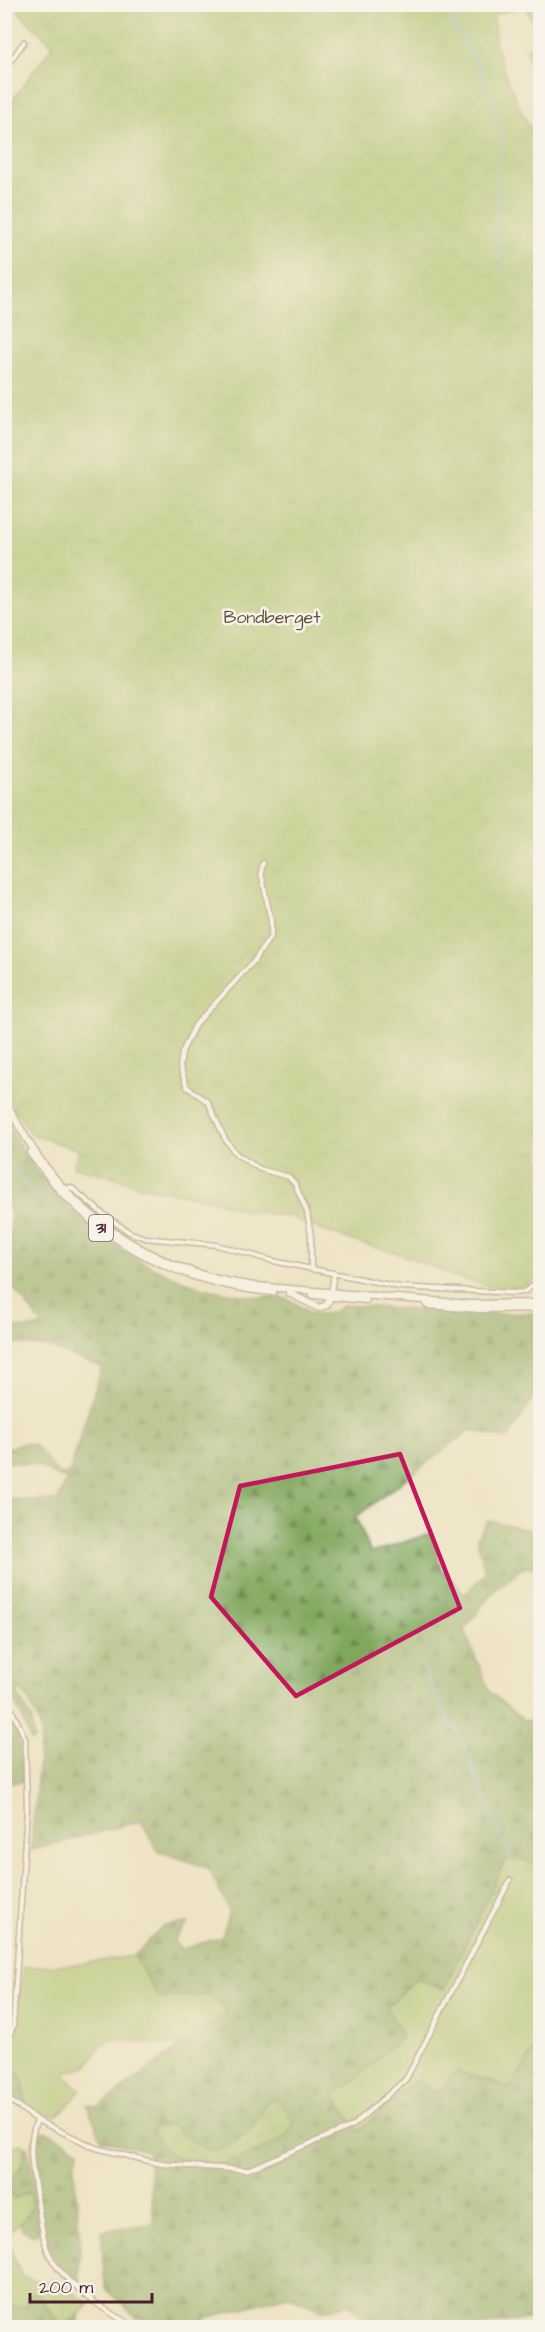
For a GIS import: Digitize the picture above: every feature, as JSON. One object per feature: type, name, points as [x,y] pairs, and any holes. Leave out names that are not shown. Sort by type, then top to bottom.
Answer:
[{"type":"highway","name":"31","points":[[4,1100],[37,1156],[65,1190],[114,1233],[144,1251],[198,1274],[242,1284],[468,1309],[540,1308]]},
{"type":"highway","name":"31","points":[[4,1108],[30,1154],[52,1182],[82,1212],[124,1244],[157,1262],[196,1278],[242,1288],[289,1293],[462,1304],[540,1303]]},
{"type":"highway","points":[[289,1293],[319,1308],[327,1305],[330,1295]]},
{"type":"street","points":[[4,70],[24,42]]},
{"type":"street","points":[[263,863],[261,872],[272,921],[271,936],[254,961],[195,1025],[182,1052],[180,1067],[186,1087],[208,1102],[225,1139],[236,1154],[260,1169],[289,1177],[296,1184],[307,1212],[311,1236],[311,1268]]},
{"type":"street","points":[[65,1190],[71,1187],[103,1214],[136,1236],[218,1245],[400,1287],[506,1293],[524,1292],[540,1280]]},
{"type":"street","points":[[330,1295],[334,1273]]},
{"type":"street","points":[[4,1694],[25,1738],[27,1808],[13,2027],[4,2048]]},
{"type":"street","points":[[4,2096],[37,2120],[96,2148],[161,2164],[247,2170],[352,2126],[406,2079],[510,1880]]},
{"type":"street","points":[[37,2120],[32,2133],[31,2162],[44,2238],[53,2261],[87,2297],[137,2328]]},
{"type":"highlighted area","points":[[400,1454],[460,1608],[296,1696],[211,1597],[240,1486]]},
{"type":"green space","name":"Bondberget","points":[[13,5],[540,5],[540,35],[525,6],[493,15],[495,39],[506,75],[521,111],[540,142],[540,1276],[522,1287],[495,1288],[449,1275],[400,1254],[359,1243],[310,1226],[292,1217],[245,1211],[213,1200],[139,1186],[111,1176],[73,1167],[79,1150],[30,1134],[5,1092],[4,112],[53,45]]},
{"type":"green space","points":[[540,43],[540,101],[538,83],[527,56],[527,48]]},
{"type":"green space","points":[[5,1119],[41,1176],[63,1201],[114,1244],[173,1277],[218,1291],[284,1298],[307,1311],[318,1314],[329,1313],[344,1305],[476,1314],[540,1313],[540,1386],[508,1439],[470,1430],[356,1517],[371,1553],[431,1533],[442,1570],[465,1594],[485,1573],[477,1537],[488,1520],[540,1532],[540,1566],[522,1568],[490,1595],[464,1630],[490,1692],[524,1721],[540,1720],[540,1869],[526,1860],[506,1859],[444,1989],[416,1978],[387,2008],[402,2036],[355,2080],[334,2095],[359,2132],[416,2080],[437,2093],[457,2071],[511,2088],[540,2040],[540,2317],[474,2327],[355,2327],[361,2316],[348,2304],[323,2311],[288,2296],[206,2318],[195,2327],[171,2327],[137,2318],[105,2288],[101,2231],[154,2223],[148,2151],[102,2140],[87,2105],[99,2106],[227,2012],[210,1995],[159,1998],[134,1956],[163,1926],[188,1923],[173,1941],[182,1949],[222,1937],[229,1910],[208,1868],[158,1851],[141,1821],[31,1850],[41,1732],[32,1708],[18,1687],[18,1695],[32,1719],[34,1740],[31,1741],[5,1682],[5,1499],[57,1501],[67,1479],[54,1475],[39,1465],[5,1462],[5,1449],[25,1443],[31,1444],[37,1447],[58,1474],[69,1473],[102,1367],[48,1347],[8,1343],[5,1327],[32,1328],[43,1325],[13,1288],[9,1276],[11,1214],[5,1201]]},
{"type":"green space","points":[[4,1701],[19,1740],[23,1782],[5,1783]]},
{"type":"green space","points":[[506,1859],[526,1860],[540,1869],[540,2040],[511,2088],[457,2071],[437,2093],[416,2080],[358,2132],[333,2095],[355,2080],[387,2008],[416,1978],[444,1989]]},
{"type":"green space","points":[[138,1953],[159,1998],[210,1995],[228,2012],[181,2046],[114,2039],[101,2045],[87,2067],[67,2072],[65,2076],[81,2090],[64,2110],[55,2116],[26,2105],[23,2080],[9,2062],[5,2063],[14,2030],[24,1967],[82,1964]]},
{"type":"green space","points":[[9,2062],[23,2080],[26,2105],[5,2090],[5,2063]]},
{"type":"green space","points":[[272,2099],[282,2104],[293,2121],[286,2134],[268,2147],[228,2162],[204,2163],[175,2156],[165,2149],[153,2133],[155,2126],[171,2125],[201,2148],[211,2150],[225,2147],[249,2131],[266,2104]]},
{"type":"green space","points":[[42,2131],[49,2132],[80,2150],[74,2166],[80,2240],[79,2283],[55,2261],[49,2248],[42,2218],[33,2150],[34,2138]]},
{"type":"green space","points":[[20,2144],[25,2146],[24,2154],[15,2176],[23,2195],[28,2192],[31,2195],[32,2204],[26,2218],[12,2229],[8,2240],[21,2276],[41,2282],[60,2281],[90,2304],[62,2327],[44,2302],[27,2306],[5,2306],[4,2148]]},
{"type":"green space","points":[[25,2146],[28,2149],[40,2233],[32,2236],[22,2229],[20,2223],[30,2208],[31,2200],[28,2192],[14,2199],[10,2194],[10,2180],[21,2169]]},
{"type":"green space","points":[[37,2292],[48,2311],[62,2326],[79,2315],[80,2327],[5,2327],[5,2306],[27,2306],[29,2296]]},
{"type":"waterway","points":[[440,4],[480,67],[503,137],[498,183],[500,214],[496,228],[503,270]]},
{"type":"waterway","points":[[4,1163],[9,1165],[30,1189],[46,1198]]},
{"type":"waterway","points":[[420,1661],[442,1709],[459,1735],[514,1866]]}]
